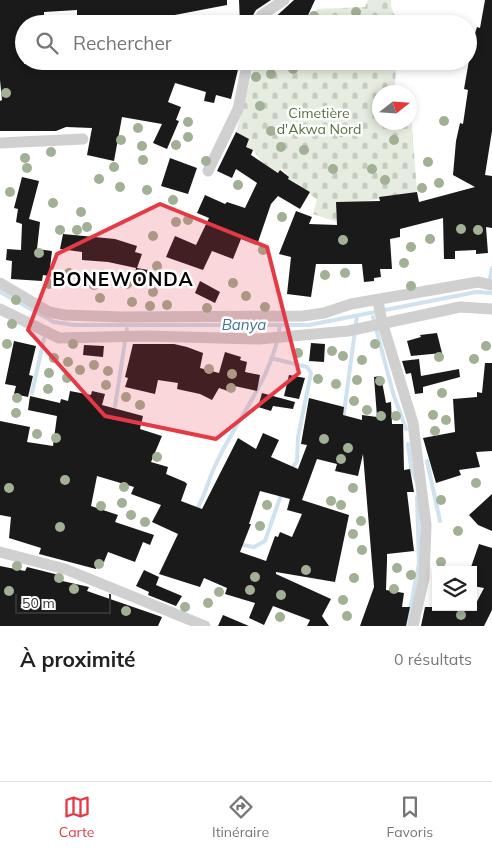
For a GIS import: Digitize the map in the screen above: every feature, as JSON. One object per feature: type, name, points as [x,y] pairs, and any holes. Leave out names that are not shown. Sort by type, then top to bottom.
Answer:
[{"type":"street","points":[[262,15],[284,0]]},
{"type":"street","points":[[208,172],[238,109],[246,70]]},
{"type":"street","points":[[0,143],[84,139]]},
{"type":"street","points":[[0,309],[59,338],[146,336],[259,339],[348,331],[381,311],[478,282],[492,285]]},
{"type":"street","points":[[0,283],[49,312],[93,316],[303,316],[324,313],[351,304],[381,311],[460,307],[492,309]]},
{"type":"street","points":[[381,311],[413,423],[426,525],[424,578],[413,626]]},
{"type":"street","points":[[0,552],[65,569],[205,626]]},
{"type":"highlighted area","points":[[160,204],[267,247],[299,373],[216,439],[105,416],[28,330],[57,254]]},
{"type":"green space","points":[[368,0],[391,0],[394,15],[314,15],[317,9],[365,7]]},
{"type":"green space","name":"Cimetière d'Akwa Nord","points":[[253,70],[396,70],[395,85],[372,85],[372,130],[412,130],[417,192],[361,202],[336,203],[337,222],[313,214],[317,199],[309,194],[310,192],[288,179],[289,177],[281,168],[280,174],[262,162],[253,150],[247,147],[249,139],[236,132]]},
{"type":"building","points":[[0,0],[227,0],[227,5],[175,15],[77,15],[77,10],[44,12],[44,15],[15,15],[15,70],[238,70],[231,99],[216,95],[214,103],[204,101],[206,92],[175,83],[168,102],[181,107],[176,120],[179,121],[167,149],[153,143],[162,124],[122,117],[114,161],[87,155],[92,128],[66,127],[56,131],[0,131],[0,101],[2,100],[0,80]]},
{"type":"building","points":[[239,0],[271,0],[256,10],[253,15],[240,15]]},
{"type":"building","points":[[294,0],[315,0],[308,15],[278,15]]},
{"type":"building","points":[[485,0],[492,0],[492,131],[485,175],[492,176],[492,228],[486,227],[488,253],[476,254],[476,250],[455,251],[455,259],[444,259],[443,218],[400,229],[400,237],[390,239],[392,269],[380,269],[381,277],[374,278],[374,281],[364,282],[362,264],[316,264],[311,297],[287,294],[291,257],[279,254],[296,211],[312,217],[309,224],[337,225],[336,202],[380,201],[379,197],[417,192],[419,202],[475,187],[453,175],[456,141],[460,123],[463,124],[468,90],[464,89],[467,70],[477,70],[477,27],[480,28]]},
{"type":"building","points":[[236,132],[249,139],[246,147],[253,150],[251,155],[278,173],[280,170],[289,177],[288,179],[310,192],[300,209],[278,196],[271,204],[257,245],[241,239],[233,259],[212,251],[203,270],[166,257],[175,236],[196,245],[209,218],[197,213],[205,195],[225,204],[227,202],[245,208],[257,183],[236,169],[232,178],[217,171]]},
{"type":"building","points":[[170,158],[197,168],[188,194],[161,186]]},
{"type":"building","points":[[22,177],[39,181],[29,219],[40,222],[37,249],[52,251],[49,276],[43,275],[42,281],[11,279],[12,261],[6,260],[7,249],[21,250],[22,224],[16,222],[18,209],[14,208]]},
{"type":"building","points":[[63,234],[115,239],[137,246],[135,252],[142,254],[137,268],[154,271],[151,285],[133,282],[136,268],[108,262],[82,260],[82,252],[60,249]]},
{"type":"building","points":[[200,281],[220,292],[215,303],[195,293]]},
{"type":"building","points":[[437,333],[442,353],[411,356],[407,341],[421,337],[420,335]]},
{"type":"building","points":[[14,341],[36,346],[29,375],[33,376],[28,397],[14,394],[16,386],[5,384]]},
{"type":"building","points":[[311,343],[325,344],[324,362],[309,361]]},
{"type":"building","points":[[133,344],[174,344],[187,347],[203,353],[200,368],[219,373],[225,352],[241,357],[240,360],[247,362],[245,372],[260,375],[257,391],[230,385],[228,391],[219,388],[212,400],[200,394],[177,389],[178,383],[158,380],[155,394],[125,387],[128,378],[125,377]]},
{"type":"building","points":[[84,345],[104,346],[103,357],[83,355]]},
{"type":"building","points":[[419,359],[421,376],[459,369],[460,377],[423,387],[423,393],[415,394],[411,373],[406,374],[402,361]]},
{"type":"building","points":[[485,363],[492,363],[492,451],[476,452],[480,467],[459,470],[461,475],[436,483],[423,438],[455,432],[453,399],[477,397],[477,392],[482,393]]},
{"type":"building","points":[[289,375],[305,378],[299,399],[284,396]]},
{"type":"building","points":[[381,376],[386,403],[391,402],[392,424],[403,424],[404,470],[410,469],[414,492],[407,492],[414,551],[387,554],[386,590],[404,593],[402,607],[410,607],[406,626],[360,626],[374,587],[363,454],[358,476],[335,471],[337,464],[317,459],[302,500],[349,515],[335,582],[276,572],[276,574],[331,599],[322,616],[329,626],[307,626],[310,620],[273,606],[264,625],[249,618],[255,603],[225,594],[227,588],[204,578],[200,587],[159,574],[178,534],[152,522],[161,505],[131,494],[134,487],[97,476],[91,506],[118,515],[115,522],[154,535],[150,545],[143,542],[135,562],[108,552],[104,562],[99,560],[96,569],[39,554],[41,548],[9,538],[11,517],[0,515],[0,421],[30,427],[27,442],[53,446],[57,416],[28,410],[30,396],[60,403],[61,399],[68,401],[70,391],[91,395],[92,391],[105,394],[102,405],[143,416],[140,429],[162,436],[151,462],[168,467],[166,474],[187,484],[181,501],[202,509],[238,438],[256,449],[263,433],[279,440],[271,457],[298,469],[307,445],[301,444],[309,398],[344,407],[343,415],[362,420],[362,415],[377,417],[374,377]],"holes":[[[260,491],[290,499],[287,510],[302,514],[292,537],[280,532],[278,537],[275,536],[266,561],[240,552],[251,524],[249,524]]]},
{"type":"building","points":[[262,393],[295,402],[293,409],[273,406],[271,411],[258,407]]},
{"type":"building","points":[[492,494],[492,531],[478,525],[469,515]]},
{"type":"building","points":[[479,544],[492,548],[492,610],[484,626],[421,626],[425,607],[432,607],[432,611],[477,611],[477,601],[484,588],[477,587],[477,566],[471,566]]},
{"type":"building","points":[[0,566],[25,571],[27,567],[59,575],[58,580],[89,587],[87,591],[162,617],[158,626],[0,626]]},
{"type":"building","points":[[144,570],[159,577],[156,585],[182,596],[176,606],[148,595],[149,592],[136,586]]},
{"type":"building","points":[[223,615],[249,626],[218,626]]},
{"type":"waterway","points":[[489,283],[492,268]]},
{"type":"waterway","name":"Banya","points":[[0,292],[54,322],[74,325],[309,325],[476,292],[492,293]]},
{"type":"waterway","points":[[343,420],[357,316]]},
{"type":"waterway","points":[[373,317],[393,393],[406,429]]},
{"type":"waterway","points":[[196,511],[212,472],[262,380],[276,344],[280,325]]},
{"type":"waterway","points":[[115,406],[127,329]]},
{"type":"waterway","points":[[32,393],[45,334]]},
{"type":"waterway","points":[[271,358],[307,367],[311,373],[298,437],[297,461],[291,470]]},
{"type":"waterway","points":[[408,444],[411,467]]},
{"type":"waterway","points":[[427,461],[440,521]]},
{"type":"waterway","points":[[411,468],[416,480]]},
{"type":"waterway","points":[[243,545],[254,547],[265,541],[282,492]]},
{"type":"waterway","points":[[407,626],[419,563],[417,497]]},
{"type":"district","name":"BONEWONDA","points":[[123,279]]}]
